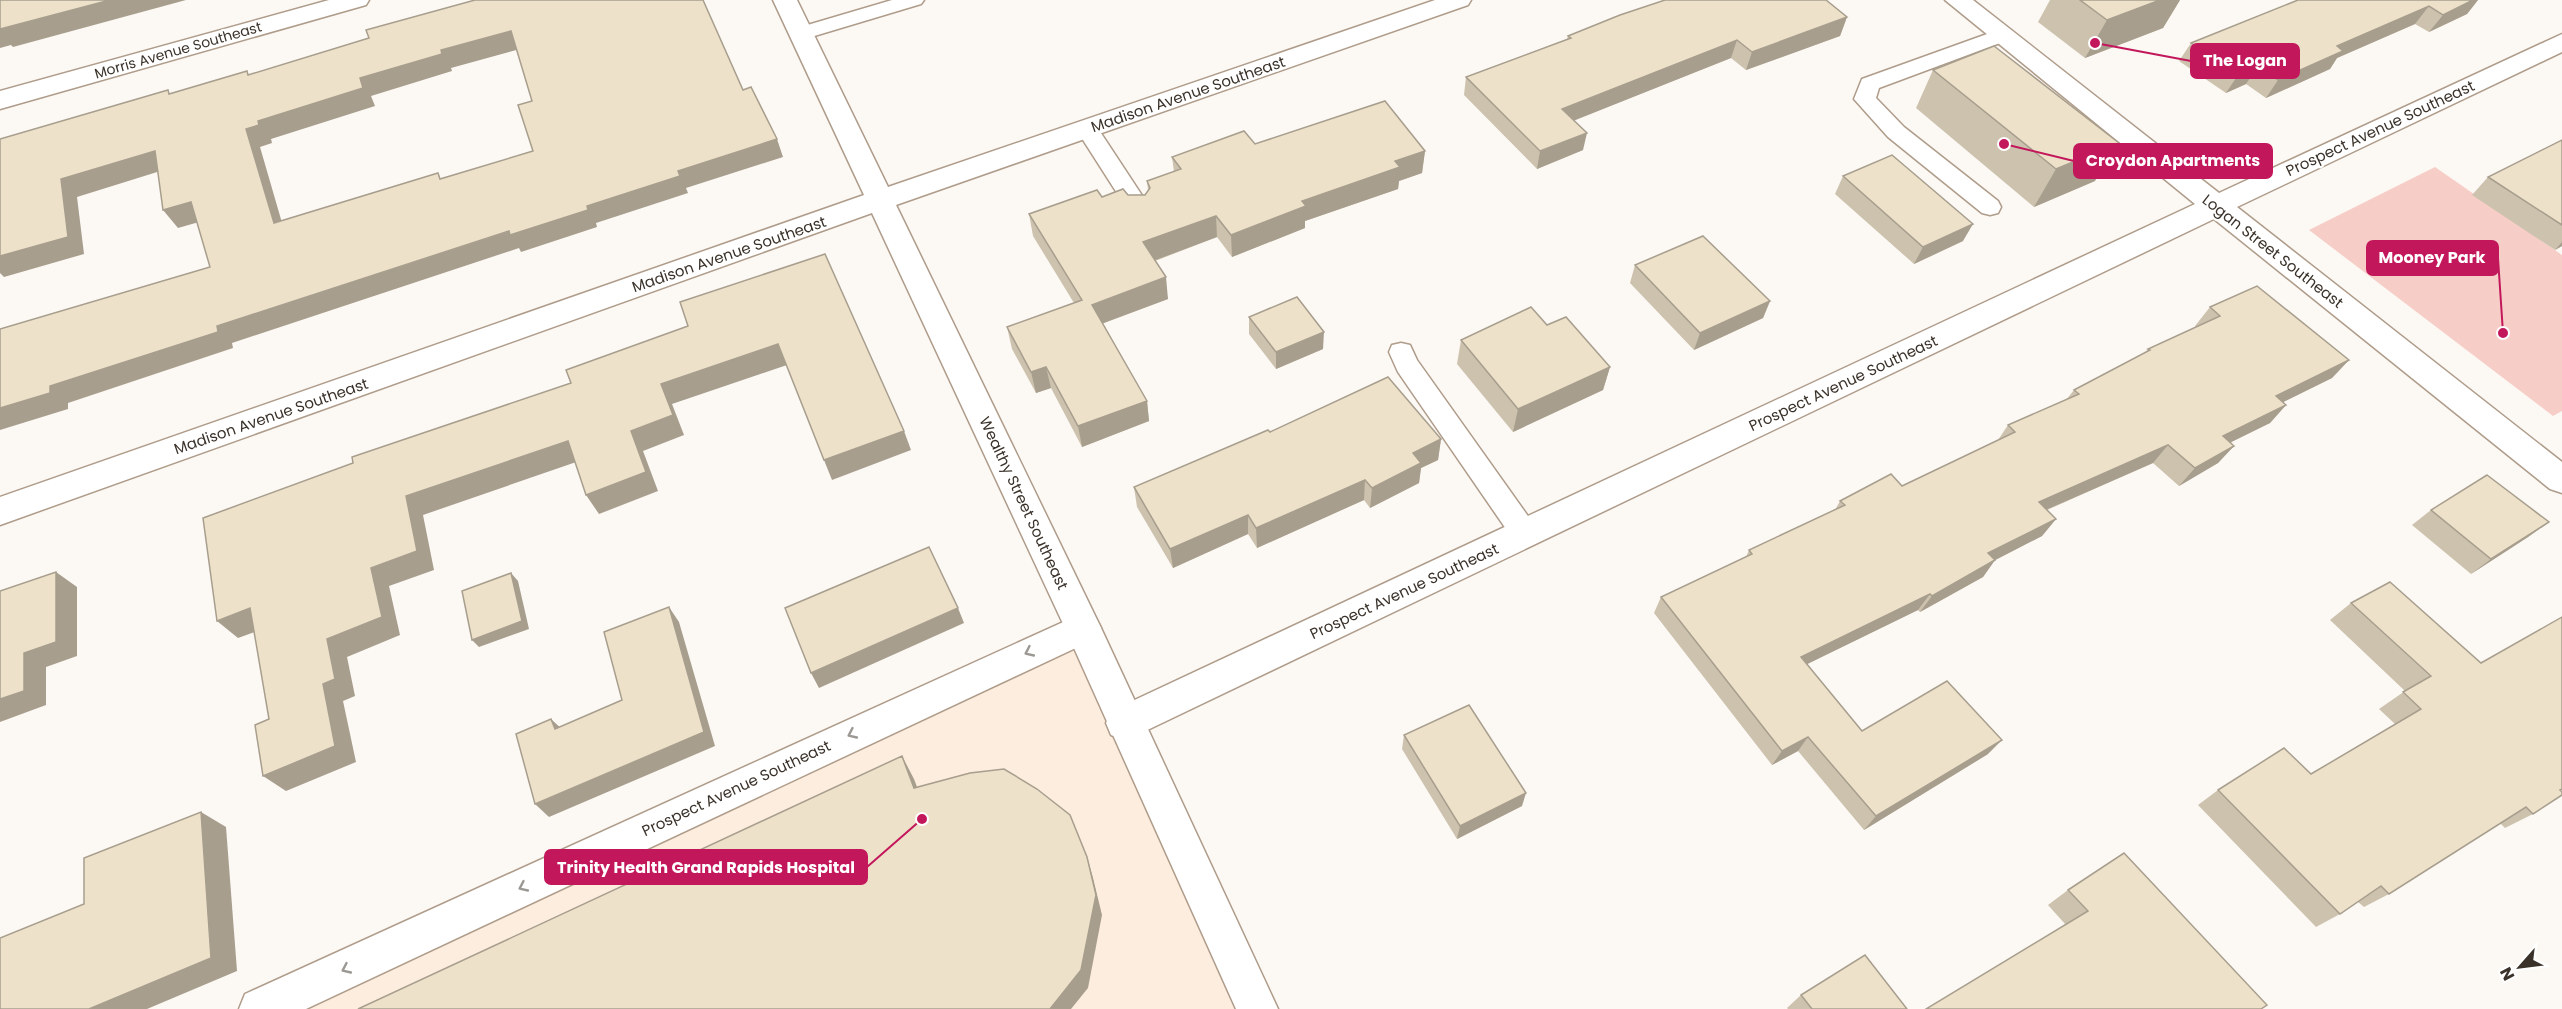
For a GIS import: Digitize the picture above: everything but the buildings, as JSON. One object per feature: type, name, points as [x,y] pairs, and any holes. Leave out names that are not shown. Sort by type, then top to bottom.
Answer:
[{"type":"street","name":"Morris Avenue Southeast","points":[[0,100],[357,0]]},
{"type":"street","name":"Wealthy Street Southeast","points":[[785,0],[1083,628],[1124,723],[1257,1009]]},
{"type":"street","name":"Madison Avenue Southeast","points":[[0,511],[1459,0]]},
{"type":"street","name":"Logan Street Southeast","points":[[1957,0],[2562,480]]},
{"type":"street","name":"Prospect Avenue Southeast","points":[[1124,723],[2562,42]]},
{"type":"street","name":"Prospect Avenue Southeast","points":[[260,1009],[1083,628]]},
{"type":"lane","points":[[801,34],[914,0]]},
{"type":"lane","points":[[1990,207],[1896,132],[1865,99],[1870,84],[2001,35]]},
{"type":"lane","points":[[1087,129],[1139,209]]},
{"type":"lane","points":[[1401,352],[1407,365],[1525,534]]},
{"type":"shaded area","points":[[2435,167],[2562,255],[2562,411],[2553,416],[2309,230]]},
{"type":"shaded area","points":[[1083,628],[1265,1009],[259,1009]]},
{"type":"place","name":"The Logan","points":[[2095,43]]},
{"type":"place","name":"Croydon Apartments","points":[[2004,144]]},
{"type":"place","name":"Mooney Park","points":[[2503,333]]},
{"type":"place","name":"Trinity Health Grand Rapids Hospital","points":[[922,819]]}]
